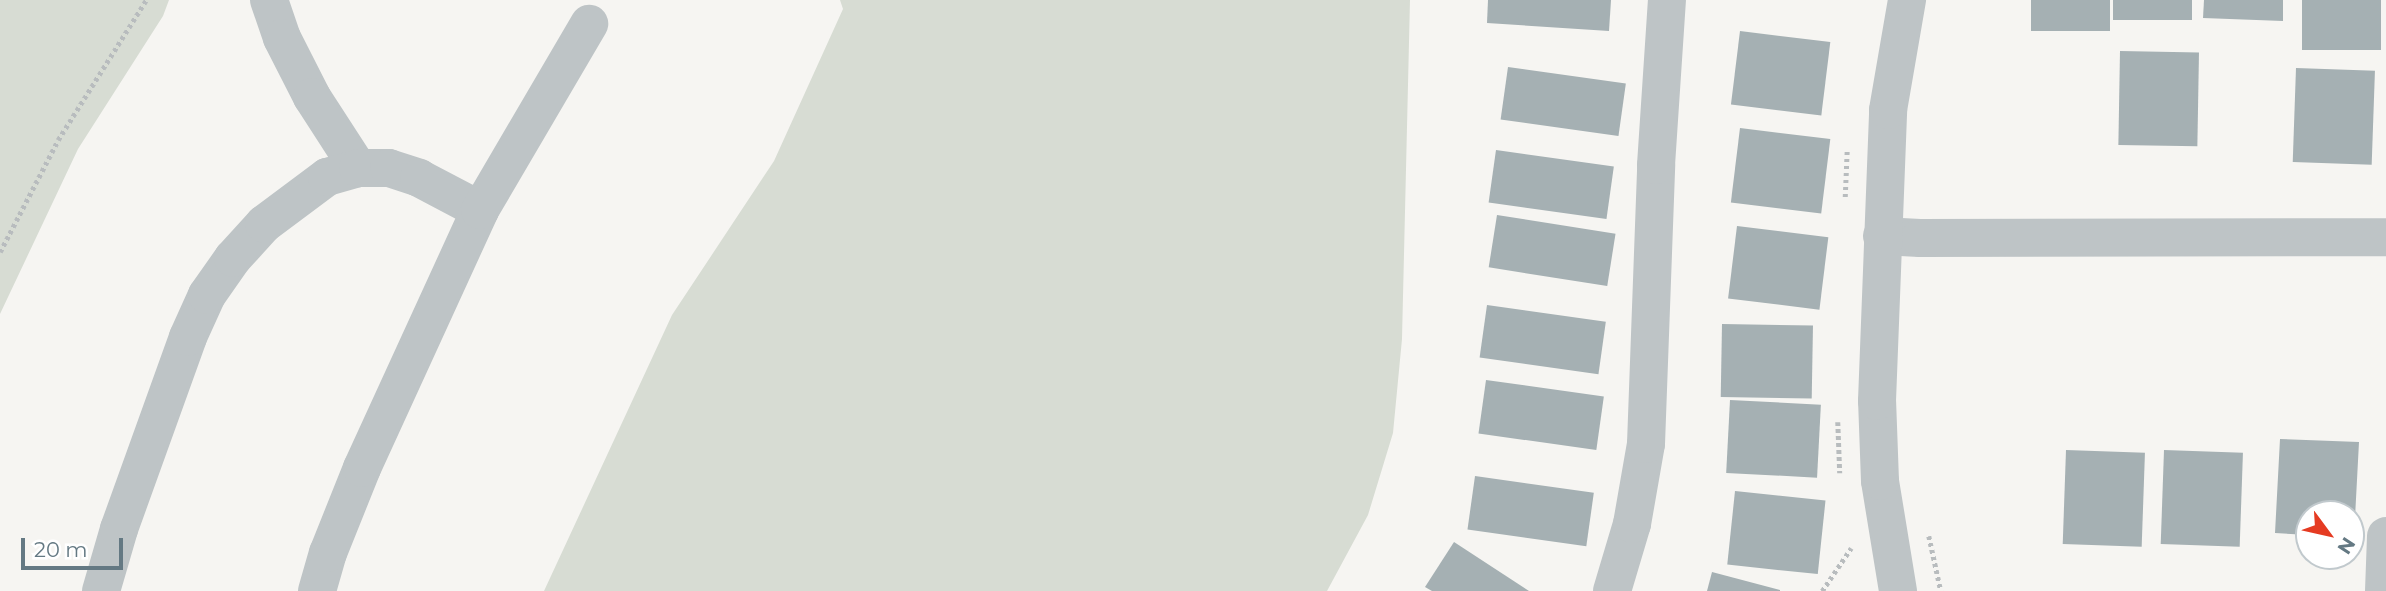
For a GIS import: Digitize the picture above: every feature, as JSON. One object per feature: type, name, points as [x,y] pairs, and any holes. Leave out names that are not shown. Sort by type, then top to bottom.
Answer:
[{"type":"street","points":[[269,0],[282,38],[312,97],[358,168]]},
{"type":"street","points":[[1612,591],[1632,524],[1646,444],[1656,165],[1667,0]]},
{"type":"street","points":[[1898,591],[1880,481],[1877,401],[1888,110],[1907,0]]},
{"type":"street","points":[[317,591],[328,554],[362,468],[480,210],[589,24]]},
{"type":"street","points":[[101,591],[119,529],[169,388],[208,295],[233,258],[264,224],[327,177],[358,168],[389,168],[419,178],[480,210]]},
{"type":"street","points":[[1882,236],[2386,237]]},
{"type":"street","points":[[2384,591],[2386,536]]},
{"type":"path","points":[[0,252],[58,140],[146,0]]},
{"type":"path","points":[[1926,523],[1941,591]]},
{"type":"path","points":[[1822,591],[1851,548]]},
{"type":"shaded area","points":[[0,0],[169,0],[163,16],[78,149],[0,314]]},
{"type":"shaded area","points":[[840,0],[1410,0],[1402,339],[1393,433],[1368,515],[1327,591],[544,591],[672,315],[774,161],[843,9]]},
{"type":"building","points":[[1488,0],[1611,0],[1609,31],[1487,23]]},
{"type":"building","points":[[2031,0],[2110,0],[2110,31],[2031,31]]},
{"type":"building","points":[[2113,0],[2192,0],[2192,20],[2113,20]]},
{"type":"building","points":[[2204,0],[2283,0],[2283,21],[2203,18]]},
{"type":"building","points":[[2302,0],[2381,0],[2381,50],[2302,50]]},
{"type":"building","points":[[1740,31],[1830,42],[1821,116],[1731,104]]},
{"type":"building","points":[[2120,51],[2199,52],[2197,146],[2118,145]]},
{"type":"building","points":[[1508,67],[1626,84],[1618,136],[1501,119]]},
{"type":"building","points":[[2296,68],[2375,71],[2372,165],[2293,162]]},
{"type":"building","points":[[1740,128],[1830,139],[1821,214],[1731,202]]},
{"type":"building","points":[[1496,150],[1614,167],[1606,219],[1489,202]]},
{"type":"building","points":[[1497,215],[1616,234],[1607,286],[1489,267]]},
{"type":"building","points":[[1737,226],[1828,237],[1819,310],[1728,298]]},
{"type":"building","points":[[1487,305],[1606,322],[1598,374],[1480,357]]},
{"type":"building","points":[[1722,324],[1813,326],[1812,399],[1721,397]]},
{"type":"building","points":[[1486,380],[1604,397],[1596,450],[1478,433]]},
{"type":"building","points":[[1730,400],[1821,405],[1817,478],[1726,473]]},
{"type":"building","points":[[2280,439],[2359,442],[2356,500],[2295,500],[2295,534],[2275,533]]},
{"type":"building","points":[[2066,450],[2145,453],[2142,547],[2063,544]]},
{"type":"building","points":[[2164,450],[2243,453],[2240,547],[2161,544]]},
{"type":"building","points":[[1475,476],[1594,493],[1586,546],[1467,529]]},
{"type":"building","points":[[1735,491],[1826,501],[1818,574],[1727,565]]},
{"type":"building","points":[[1454,542],[1529,591],[1432,591],[1425,587]]},
{"type":"building","points":[[1712,572],[1780,590],[1780,591],[1707,591]]}]
